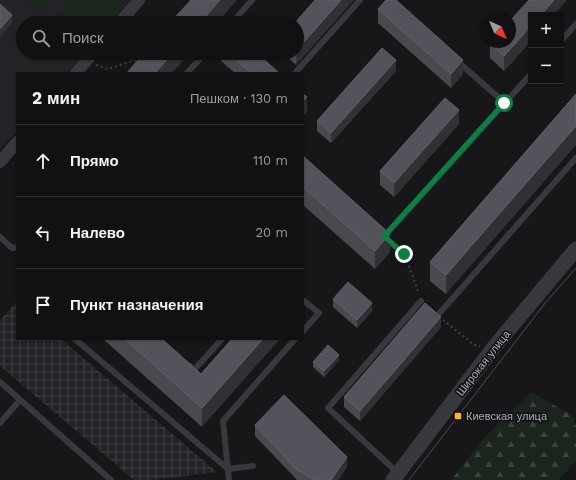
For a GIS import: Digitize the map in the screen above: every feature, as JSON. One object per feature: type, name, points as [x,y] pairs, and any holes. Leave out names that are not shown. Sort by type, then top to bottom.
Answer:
[{"type":"street","points":[[125,16],[139,0]]},
{"type":"street","points":[[77,72],[87,60]]},
{"type":"street","points":[[0,162],[16,143]]},
{"type":"street","name":"Широкая улица","points":[[396,476],[494,347],[576,249]]},
{"type":"lane","points":[[238,16],[252,0]]},
{"type":"lane","points":[[296,72],[360,0]]},
{"type":"lane","points":[[564,38],[576,24]]},
{"type":"lane","points":[[452,57],[504,103]]},
{"type":"lane","points":[[191,72],[200,60]]},
{"type":"lane","points":[[384,236],[528,77]]},
{"type":"lane","points":[[438,315],[576,158]]},
{"type":"lane","points":[[379,232],[404,254]]},
{"type":"lane","points":[[0,237],[12,248],[16,247]]},
{"type":"lane","points":[[304,301],[319,313],[304,329]]},
{"type":"lane","points":[[396,476],[328,408],[421,301]]},
{"type":"lane","points":[[76,340],[228,469],[253,466]]},
{"type":"lane","points":[[182,359],[194,370],[221,340]]},
{"type":"lane","points":[[229,480],[223,421],[295,340]]},
{"type":"lane","points":[[0,382],[111,480]]},
{"type":"lane","points":[[0,423],[20,400]]},
{"type":"path","points":[[94,60],[108,69],[134,60]]},
{"type":"shaded area","points":[[0,0],[130,0],[116,16],[16,16],[16,60],[78,60],[68,72],[16,72],[16,132],[0,150]]},
{"type":"shaded area","points":[[16,303],[16,340],[62,340],[217,472],[153,480],[134,480],[0,366],[0,320]]},
{"type":"green space","points":[[22,0],[52,0],[39,15]]},
{"type":"green space","points":[[68,0],[125,0],[123,6],[114,16],[55,16]]},
{"type":"green space","points":[[531,392],[572,415],[576,427],[576,461],[558,480],[451,480],[484,438]]},
{"type":"building","points":[[191,0],[220,0],[206,16],[176,16]]},
{"type":"building","points":[[315,0],[341,0],[304,42],[304,16],[301,16]]},
{"type":"building","points":[[386,0],[396,0],[463,60],[451,74],[378,9]]},
{"type":"building","points":[[529,0],[554,0],[544,12],[528,12],[528,29],[516,43],[516,14]]},
{"type":"building","points":[[0,4],[12,15],[0,29]]},
{"type":"building","points":[[382,48],[396,60],[331,133],[317,121]]},
{"type":"building","points":[[495,48],[511,48],[504,56]]},
{"type":"building","points":[[138,60],[167,60],[156,72],[128,72]]},
{"type":"building","points":[[237,60],[265,60],[278,72],[250,72]]},
{"type":"building","points":[[576,94],[576,126],[446,275],[430,262]]},
{"type":"building","points":[[445,98],[459,110],[394,183],[380,171]]},
{"type":"building","points":[[304,157],[390,234],[375,251],[304,188]]},
{"type":"building","points":[[348,282],[372,303],[357,320],[333,299]]},
{"type":"building","points":[[425,303],[441,317],[360,411],[344,397]]},
{"type":"building","points":[[126,340],[163,340],[201,374],[231,340],[262,340],[202,408]]},
{"type":"building","points":[[328,345],[339,355],[324,371],[313,362]]},
{"type":"building","points":[[284,395],[347,457],[331,480],[315,480],[297,470],[255,425]]},
{"type":"tram line","points":[[409,480],[546,302],[576,268]]},
{"type":"place","name":"Киевская улица","points":[[458,416]]},
{"type":"route","points":[[404,254],[384,236],[504,103]]}]
